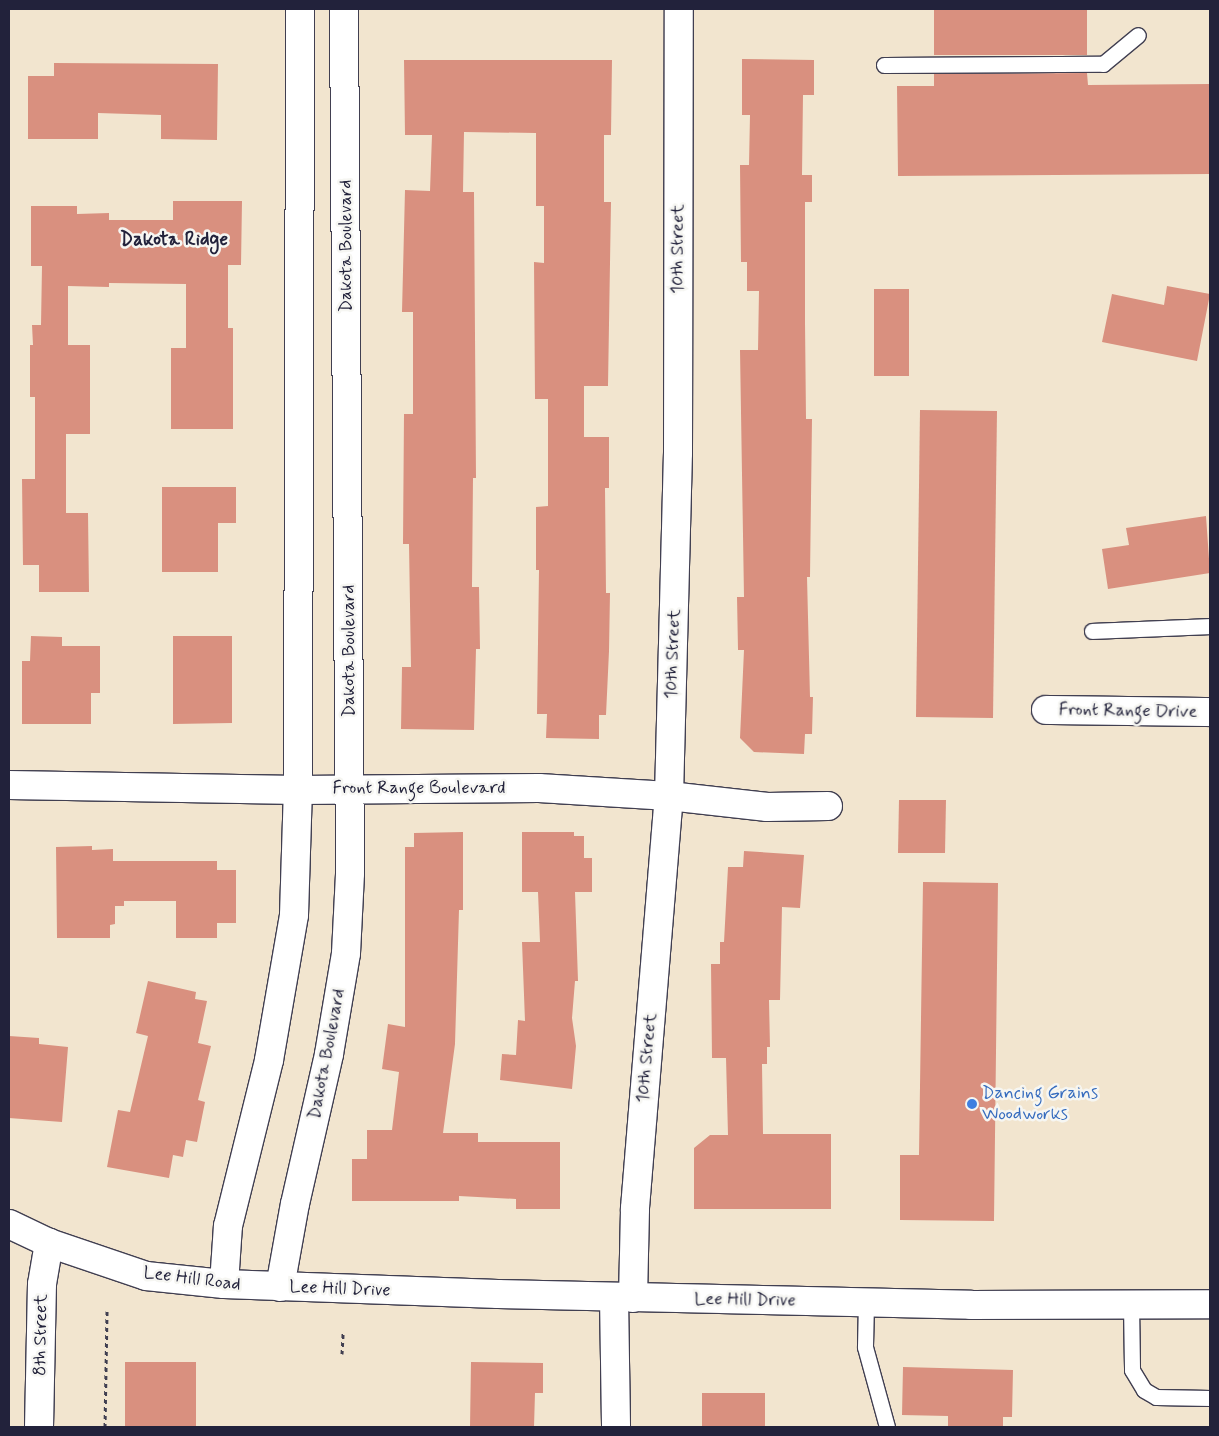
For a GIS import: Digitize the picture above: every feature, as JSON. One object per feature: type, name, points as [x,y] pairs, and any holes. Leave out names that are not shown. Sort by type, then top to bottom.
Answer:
[{"type":"street","points":[[224,1284],[228,1226],[269,1060],[294,914],[298,790],[300,9]]},
{"type":"street","name":"Dakota Boulevard","points":[[280,1287],[295,1204],[329,1054],[346,953],[350,873],[350,788],[344,9]]},
{"type":"street","name":"10th Street","points":[[616,1427],[624,1297],[635,1208],[669,796],[678,453],[679,9]]},
{"type":"street","name":"Front Range Drive","points":[[1046,710],[1210,712]]},
{"type":"street","name":"Front Range Boulevard","points":[[9,785],[298,790],[350,788],[539,788],[669,796],[766,807],[828,806]]},
{"type":"street","points":[[9,1224],[49,1243]]},
{"type":"street","name":"Lee Hill Road","points":[[49,1243],[146,1276],[224,1284],[280,1287]]},
{"type":"street","name":"8th Street","points":[[39,1427],[42,1284],[49,1243]]},
{"type":"street","name":"Lee Hill Drive","points":[[280,1287],[866,1302],[1210,1304]]},
{"type":"lane","points":[[884,65],[1103,64],[1138,35]]},
{"type":"lane","points":[[1092,631],[1210,626]]},
{"type":"lane","points":[[866,1302],[865,1347],[886,1427]]},
{"type":"lane","points":[[1131,1304],[1132,1370],[1144,1390],[1156,1397],[1210,1398]]},
{"type":"path","points":[[105,1427],[107,1311]]},
{"type":"path","points":[[342,1354],[343,1332]]},
{"type":"building","points":[[934,9],[1087,9],[1087,55],[934,55]]},
{"type":"building","points":[[742,59],[814,60],[814,95],[803,95],[802,175],[812,175],[812,202],[805,202],[805,322],[806,419],[812,419],[810,577],[807,577],[810,697],[813,697],[812,734],[805,734],[804,754],[754,752],[740,738],[744,650],[738,650],[737,597],[744,597],[740,350],[758,350],[759,291],[747,291],[747,262],[741,262],[740,165],[749,165],[750,115],[742,115]]},
{"type":"building","points":[[404,60],[612,60],[611,135],[604,135],[604,202],[611,202],[608,386],[584,386],[584,437],[609,437],[609,488],[605,488],[606,593],[610,593],[609,651],[606,715],[599,715],[599,739],[546,738],[547,714],[537,714],[539,570],[536,570],[536,507],[548,506],[548,399],[535,399],[534,262],[544,263],[544,206],[536,206],[536,133],[464,132],[463,192],[474,192],[476,478],[473,478],[472,587],[479,587],[480,649],[476,649],[474,730],[401,729],[402,667],[411,667],[409,544],[403,544],[404,414],[413,414],[413,312],[402,312],[405,190],[430,191],[432,135],[405,135]]},
{"type":"building","points":[[54,63],[218,64],[217,140],[161,139],[161,115],[98,113],[98,139],[28,139],[28,76],[54,76]]},
{"type":"building","points":[[1087,73],[1088,85],[1210,84],[1210,174],[898,176],[897,86],[934,86],[934,74]]},
{"type":"building","points":[[173,201],[242,201],[241,265],[228,265],[228,328],[233,328],[233,429],[171,429],[171,348],[186,348],[186,284],[109,283],[109,287],[68,286],[68,345],[90,345],[90,434],[66,434],[66,513],[88,513],[89,592],[39,592],[39,565],[23,565],[22,479],[35,479],[35,397],[30,397],[30,345],[33,345],[32,325],[41,325],[42,266],[31,266],[31,206],[77,206],[77,214],[109,213],[109,220],[173,220]]},
{"type":"building","points":[[1167,286],[1210,294],[1197,361],[1102,342],[1112,294],[1164,305]]},
{"type":"building","points":[[874,289],[909,289],[909,376],[874,376]]},
{"type":"building","points":[[920,410],[997,411],[993,718],[916,717]]},
{"type":"building","points":[[162,487],[236,487],[236,523],[218,523],[218,572],[162,572]]},
{"type":"building","points":[[1206,516],[1210,573],[1108,589],[1102,549],[1129,545],[1126,528]]},
{"type":"building","points":[[31,636],[62,637],[62,646],[100,646],[100,693],[91,693],[91,724],[22,724],[22,661],[30,661]]},
{"type":"building","points":[[173,636],[232,636],[232,723],[173,724]]},
{"type":"building","points":[[899,800],[946,800],[945,853],[898,853]]},
{"type":"building","points":[[463,832],[463,910],[459,910],[455,1044],[443,1133],[478,1133],[478,1142],[560,1142],[560,1209],[516,1209],[516,1199],[459,1196],[459,1201],[352,1201],[352,1159],[367,1159],[367,1130],[392,1130],[399,1072],[382,1069],[388,1024],[405,1027],[405,847],[414,847],[414,833]]},
{"type":"building","points":[[522,832],[574,832],[574,836],[584,836],[584,858],[592,858],[592,892],[575,892],[578,981],[575,981],[572,1018],[576,1046],[572,1089],[500,1080],[502,1054],[516,1055],[518,1020],[525,1021],[522,942],[540,942],[538,892],[522,892]]},
{"type":"building","points":[[92,846],[92,850],[113,849],[113,861],[217,861],[217,870],[236,870],[236,923],[217,923],[217,938],[176,938],[176,901],[124,901],[124,906],[115,906],[115,924],[110,925],[110,938],[57,938],[56,847]]},
{"type":"building","points":[[744,851],[804,855],[800,908],[782,907],[780,1000],[769,1000],[770,1047],[767,1047],[767,1064],[762,1064],[763,1134],[831,1134],[831,1209],[694,1209],[694,1148],[710,1135],[728,1135],[726,1058],[712,1058],[711,964],[720,964],[720,942],[724,942],[728,867],[743,867]]},
{"type":"building","points":[[923,882],[998,883],[994,1221],[900,1220],[900,1155],[919,1155]]},
{"type":"building","points":[[148,981],[196,992],[195,999],[207,1001],[198,1043],[211,1046],[198,1100],[205,1102],[197,1142],[186,1140],[183,1157],[173,1155],[169,1178],[107,1167],[118,1110],[130,1112],[148,1036],[136,1033]]},
{"type":"building","points":[[9,1036],[39,1038],[39,1044],[68,1047],[62,1122],[9,1118]]},
{"type":"building","points":[[125,1362],[196,1362],[196,1427],[125,1427]]},
{"type":"building","points":[[471,1362],[543,1363],[543,1393],[535,1393],[534,1427],[470,1427]]},
{"type":"building","points":[[903,1367],[1013,1370],[1012,1417],[1003,1417],[1003,1427],[948,1427],[948,1416],[902,1415]]},
{"type":"building","points":[[702,1393],[765,1393],[765,1427],[702,1427]]},
{"type":"place","name":"Dancing Grains Woodworks","points":[[972,1104]]},
{"type":"district","name":"Dakota Ridge","points":[[174,240]]}]
